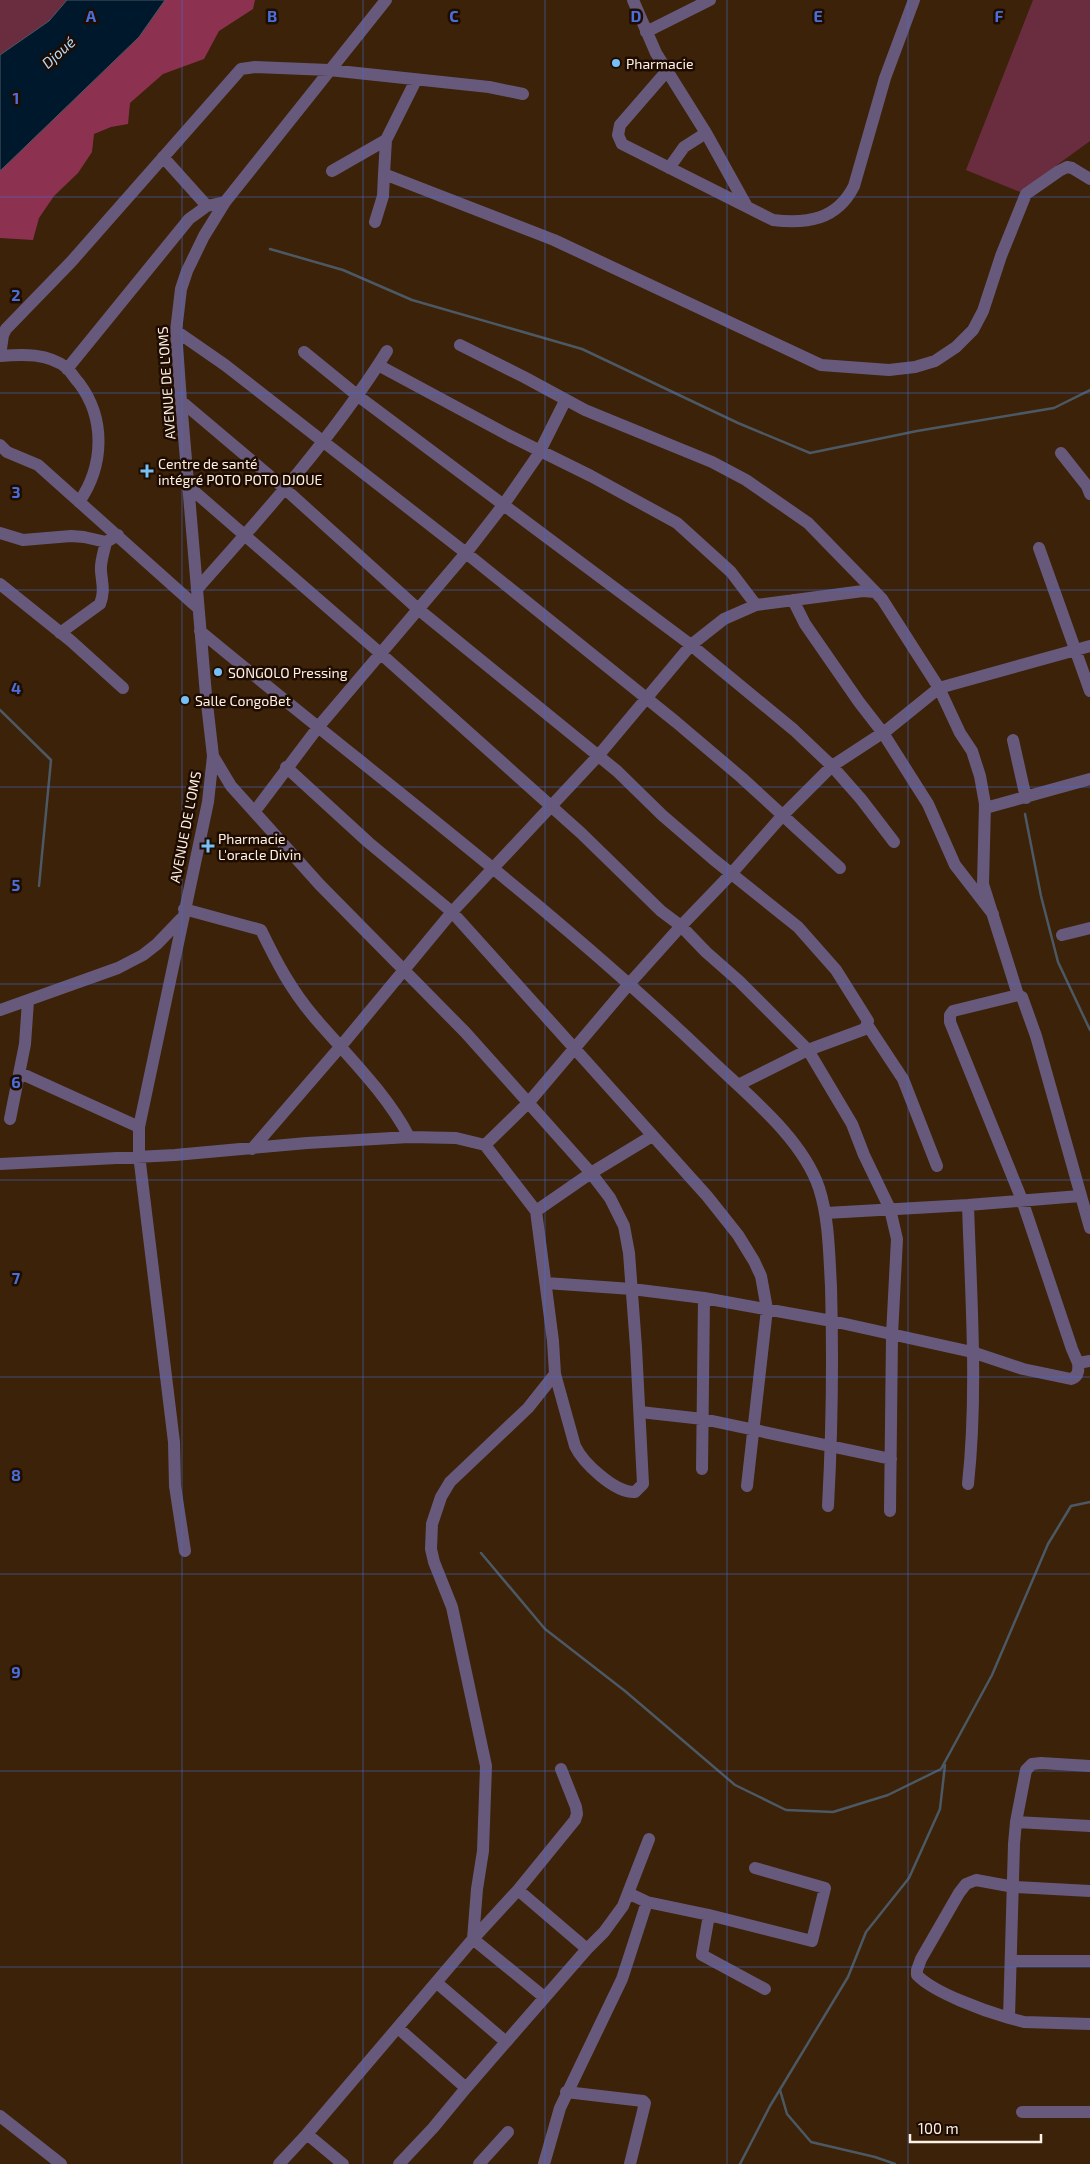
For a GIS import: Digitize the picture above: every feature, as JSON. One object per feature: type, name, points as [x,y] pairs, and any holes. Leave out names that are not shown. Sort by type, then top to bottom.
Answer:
[{"type":"street","name":"AVENUE DE L'OMS","points":[[185,1552],[175,1486],[174,1442],[138,1156],[139,1127],[208,802],[213,756],[180,402],[176,331],[180,297],[187,271],[204,236],[225,202],[386,0]]},
{"type":"street","points":[[633,0],[646,32],[666,72],[706,133],[746,205]]},
{"type":"street","points":[[646,32],[710,0]]},
{"type":"street","points":[[666,72],[620,125],[618,135],[622,144],[773,220],[800,222],[824,216],[848,198],[854,186],[885,78],[914,0]]},
{"type":"street","points":[[79,502],[88,489],[94,475],[97,458],[98,435],[96,416],[90,402],[67,368],[52,360],[36,356],[0,356],[3,335],[71,262],[241,69],[255,67],[329,70],[499,88],[523,94]]},
{"type":"street","points":[[375,222],[383,196],[386,140],[416,80]]},
{"type":"street","points":[[669,168],[684,147],[706,133]]},
{"type":"street","points":[[332,171],[386,140]]},
{"type":"street","points":[[163,157],[207,206]]},
{"type":"street","points":[[384,174],[554,240],[638,281],[821,365],[889,370],[915,367],[935,361],[956,347],[973,330],[983,310],[1001,256],[1026,194],[1058,171],[1067,168],[1072,168],[1090,179]]},
{"type":"street","points":[[67,368],[189,220],[207,206],[225,202]]},
{"type":"street","points":[[176,331],[225,366],[466,553],[646,698],[742,778],[840,868]]},
{"type":"street","points":[[460,345],[524,377],[565,401],[712,462],[746,480],[808,523],[882,598],[939,688],[960,733],[975,759],[985,804],[984,884],[1018,995],[1024,1001],[1036,1036],[1090,1228]]},
{"type":"street","points":[[197,590],[322,442],[358,396],[387,351]]},
{"type":"street","points":[[304,352],[358,396],[691,645],[794,730],[832,766],[861,799],[894,842]]},
{"type":"street","points":[[378,365],[677,523],[731,572],[756,605]]},
{"type":"street","points":[[255,810],[319,726],[466,553],[504,504],[540,451],[565,401]]},
{"type":"street","points":[[180,402],[284,488],[418,609],[617,771],[662,815],[798,928],[836,970],[868,1021],[868,1026],[903,1079],[937,1166]]},
{"type":"street","points":[[0,445],[7,452],[38,465],[198,608]]},
{"type":"street","points":[[1061,453],[1089,488]]},
{"type":"street","points":[[188,486],[380,653],[581,833],[661,911],[681,926],[706,952],[739,981],[808,1050],[852,1124],[864,1156],[890,1209],[897,1239],[892,1335],[890,1511]]},
{"type":"street","points":[[0,533],[23,540],[77,536],[106,542],[118,535]]},
{"type":"street","points":[[60,633],[100,604],[104,586],[101,571],[102,559],[106,542]]},
{"type":"street","points":[[1039,548],[1090,691]]},
{"type":"street","points":[[0,584],[123,688]]},
{"type":"street","points":[[252,1149],[341,1046],[452,912],[598,756],[691,645],[724,619],[756,605],[863,591],[875,592]]},
{"type":"street","points":[[793,600],[805,624],[883,733],[928,804],[955,865],[993,914]]},
{"type":"street","points":[[200,631],[319,726],[629,984],[738,1085],[794,1143],[819,1186],[826,1212],[832,1321],[831,1448],[828,1506]]},
{"type":"street","points":[[485,1145],[529,1102],[681,926],[731,874],[782,816],[832,766],[883,733],[939,688],[1090,646]]},
{"type":"street","points":[[1013,740],[1026,798]]},
{"type":"street","points":[[0,1164],[409,1138],[456,1138],[485,1145],[536,1211],[546,1283],[555,1374],[574,1446],[580,1457],[600,1475],[630,1492],[635,1492],[643,1484],[632,1289],[627,1239],[624,1226],[610,1198],[591,1173],[529,1102],[405,969],[320,885],[255,810],[231,786],[213,756]]},
{"type":"street","points":[[286,767],[368,842],[452,912],[707,1196],[738,1235],[754,1260],[761,1276],[767,1309],[747,1486]]},
{"type":"street","points":[[985,804],[989,807],[994,807],[1090,780]]},
{"type":"street","points":[[0,1010],[118,968],[143,956],[170,933],[184,913],[261,930],[284,978],[314,1017],[341,1046],[396,1114],[409,1138]]},
{"type":"street","points":[[1062,935],[1090,928]]},
{"type":"street","points":[[546,1283],[632,1289],[704,1298],[767,1309],[832,1321],[972,1352],[1023,1369],[1071,1379],[1076,1376],[1084,1362],[1065,1330],[1022,1200],[950,1022],[950,1015],[953,1011],[1018,995]]},
{"type":"street","points":[[10,1119],[25,1044],[28,1001]]},
{"type":"street","points":[[738,1085],[808,1050],[865,1029],[868,1026]]},
{"type":"street","points":[[20,1073],[139,1127]]},
{"type":"street","points":[[536,1211],[591,1173],[652,1136]]},
{"type":"street","points":[[826,1212],[968,1205],[1080,1196]]},
{"type":"street","points":[[968,1205],[973,1435],[968,1484]]},
{"type":"street","points":[[702,1469],[704,1298]]},
{"type":"street","points":[[473,1938],[477,1889],[483,1851],[486,1766],[452,1607],[434,1562],[431,1549],[432,1524],[450,1482],[480,1451],[528,1408],[555,1374]]},
{"type":"street","points":[[640,1412],[703,1420],[831,1448],[892,1459]]},
{"type":"street","points":[[1009,2018],[1016,1822],[1026,1770],[1032,1764],[1090,1766]]},
{"type":"street","points":[[279,2164],[437,1983],[473,1938],[518,1890],[575,1820],[577,1814],[576,1807],[561,1769]]},
{"type":"street","points":[[1016,1822],[1090,1826]]},
{"type":"street","points":[[399,2164],[433,2128],[544,1997],[615,1918],[628,1893],[649,1839]]},
{"type":"street","points":[[628,1893],[647,1902],[709,1915],[812,1941],[825,1888],[755,1868]]},
{"type":"street","points":[[1090,1891],[1014,1887],[976,1880],[966,1884],[921,1959],[917,1970],[917,1975],[934,1987],[968,2004],[1009,2018],[1024,2022],[1090,2024]]},
{"type":"street","points":[[518,1890],[587,1949]]},
{"type":"street","points":[[544,2164],[566,2092],[622,1979],[647,1902]]},
{"type":"street","points":[[709,1915],[702,1955],[765,1989]]},
{"type":"street","points":[[473,1938],[544,1997]]},
{"type":"street","points":[[1010,1961],[1090,1961]]},
{"type":"street","points":[[437,1983],[506,2042]]},
{"type":"street","points":[[398,2028],[466,2088]]},
{"type":"street","points":[[566,2092],[642,2101],[645,2103],[630,2164]]},
{"type":"street","points":[[1022,2112],[1090,2112]]},
{"type":"street","points":[[0,2116],[61,2164]]},
{"type":"street","points":[[479,2164],[508,2132]]},
{"type":"street","points":[[307,2134],[343,2164]]},
{"type":"street","points":[[324,2164],[326,2150]]},
{"type":"shaded area","points":[[0,0],[67,0],[49,21],[0,55]]},
{"type":"shaded area","points":[[165,0],[255,0],[253,9],[219,31],[204,59],[163,74],[130,103],[128,124],[111,127],[94,134],[92,152],[78,173],[54,196],[39,218],[33,240],[0,238],[0,171],[139,37]]},
{"type":"shaded area","points":[[1033,0],[1090,0],[1090,141],[1020,192],[966,170]]},
{"type":"water","name":"Djoué","points":[[67,0],[165,0],[139,37],[0,171],[0,55],[49,21]]},
{"type":"waterway","points":[[270,249],[343,270],[412,300],[582,349],[738,423],[810,453],[917,431],[1054,408],[1090,390]]},
{"type":"waterway","points":[[0,710],[51,760],[39,886]]},
{"type":"waterway","points":[[1025,814],[1041,896],[1058,962],[1090,1030]]},
{"type":"waterway","points":[[481,1553],[545,1629],[625,1691],[735,1785],[786,1810],[833,1812],[888,1795],[941,1769],[992,1675],[1048,1544],[1071,1506],[1090,1502]]},
{"type":"waterway","points":[[740,2164],[770,2106],[848,1977],[866,1932],[909,1878],[940,1809],[945,1765]]},
{"type":"waterway","points":[[780,2090],[787,2114],[811,2142],[875,2157],[895,2164]]},
{"type":"place","name":"Pharmacie","points":[[616,63]]},
{"type":"place","name":"Centre de santé intégré POTO POTO DJOUE","points":[[147,471]]},
{"type":"place","name":"SONGOLO Pressing","points":[[218,672]]},
{"type":"place","name":"Salle CongoBet","points":[[185,700]]},
{"type":"place","name":"Pharmacie L'oracle Divin","points":[[208,846]]}]
